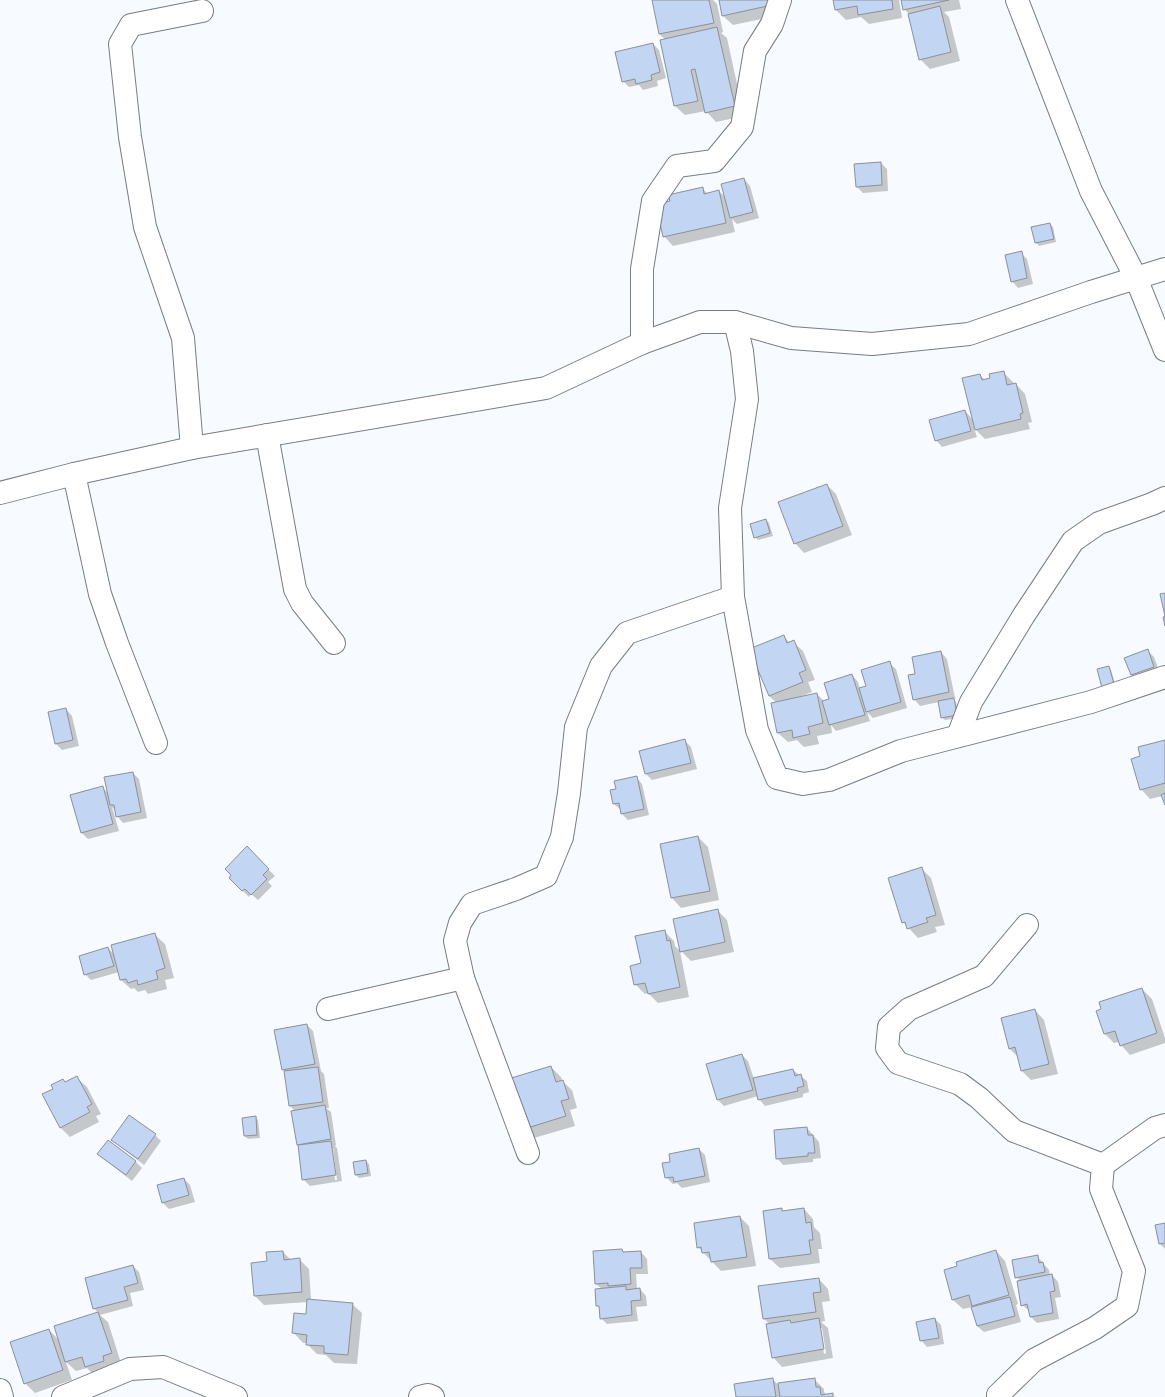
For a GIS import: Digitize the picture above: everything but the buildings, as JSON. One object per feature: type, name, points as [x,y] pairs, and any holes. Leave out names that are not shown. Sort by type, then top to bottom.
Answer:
[{"type":"street","points":[[642,343],[642,269],[653,201],[677,166],[714,161],[742,127],[755,51],[772,24],[780,0]]},
{"type":"street","points":[[1017,0],[1091,191],[1136,278],[1165,350]]},
{"type":"street","points":[[192,448],[183,338],[145,227],[130,137],[120,44],[131,25],[202,11]]},
{"type":"street","points":[[0,493],[74,474],[192,448],[546,388],[642,343],[700,322],[735,322],[791,338],[872,344],[968,334],[1165,268]]},
{"type":"street","points":[[735,322],[742,351],[748,399],[730,508],[733,597],[756,730],[776,778],[803,784],[830,780],[901,751],[1091,702],[1165,677]]},
{"type":"street","points":[[267,435],[295,589],[302,603],[334,643]]},
{"type":"street","points":[[74,474],[100,594],[117,643],[156,743]]},
{"type":"street","points":[[958,736],[971,702],[1024,615],[1073,541],[1099,524],[1165,498]]},
{"type":"street","points":[[528,1153],[463,978],[455,941],[460,923],[472,904],[516,889],[546,876],[562,837],[569,793],[576,727],[601,666],[627,633],[733,597]]},
{"type":"street","points":[[1027,925],[984,976],[909,1009],[888,1027],[887,1048],[898,1063],[960,1084],[979,1098],[1014,1130],[1103,1165]]},
{"type":"street","points":[[328,1008],[463,978]]},
{"type":"street","points":[[998,1397],[998,1394],[1034,1360],[1095,1328],[1127,1306],[1134,1271],[1101,1189],[1103,1165],[1155,1128],[1165,1125]]},
{"type":"street","points":[[63,1397],[130,1369],[163,1367],[236,1397]]},
{"type":"street","points":[[0,1390],[2,1397]]},
{"type":"street","points":[[420,1397],[428,1395],[434,1397]]}]
